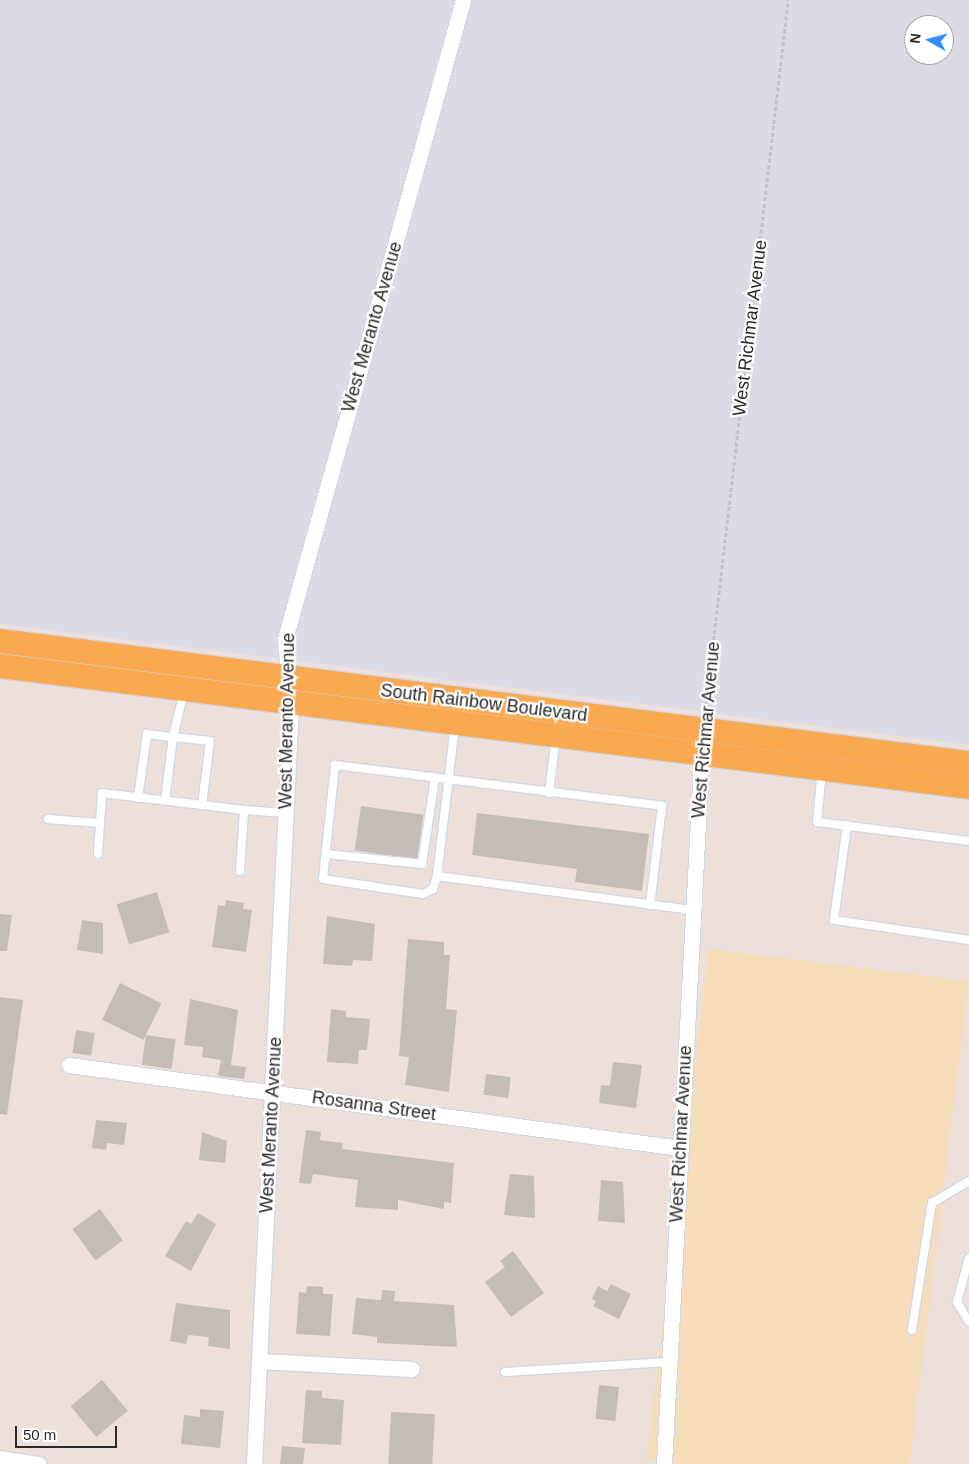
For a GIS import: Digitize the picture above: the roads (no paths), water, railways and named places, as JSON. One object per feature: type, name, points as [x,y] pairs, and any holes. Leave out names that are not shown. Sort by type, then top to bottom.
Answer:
[{"type":"main road","name":"South Rainbow Boulevard","points":[[0,641],[969,763]]},
{"type":"main road","name":"South Rainbow Boulevard","points":[[0,666],[969,787]]},
{"type":"street","name":"West Meranto Avenue","points":[[254,1464],[291,703],[291,679],[285,639],[463,0]]},
{"type":"street","name":"West Richmar Avenue","points":[[664,1464],[703,729]]},
{"type":"street","name":"Rosanna Street","points":[[69,1065],[680,1148]]},
{"type":"street","points":[[259,1361],[412,1369]]},
{"type":"street","points":[[0,1458],[39,1464]]},
{"type":"lane","points":[[165,800],[173,737],[184,690]]},
{"type":"lane","points":[[455,723],[448,780],[437,876],[433,889],[423,894],[323,879],[335,765],[448,780],[549,793],[662,806],[650,905]]},
{"type":"lane","points":[[138,798],[147,734],[210,741],[202,805]]},
{"type":"lane","points":[[549,793],[556,736]]},
{"type":"lane","points":[[822,769],[816,822],[969,841]]},
{"type":"lane","points":[[326,854],[422,864],[435,778]]},
{"type":"lane","points":[[98,854],[102,793],[244,810],[286,813]]},
{"type":"lane","points":[[240,871],[244,810]]},
{"type":"lane","points":[[48,819],[100,823]]},
{"type":"lane","points":[[847,825],[834,920],[969,940]]},
{"type":"lane","points":[[437,876],[692,910]]},
{"type":"lane","points":[[912,1330],[932,1202],[969,1181]]},
{"type":"lane","points":[[969,1258],[957,1302],[969,1322]]},
{"type":"lane","points":[[505,1372],[668,1362]]}]
